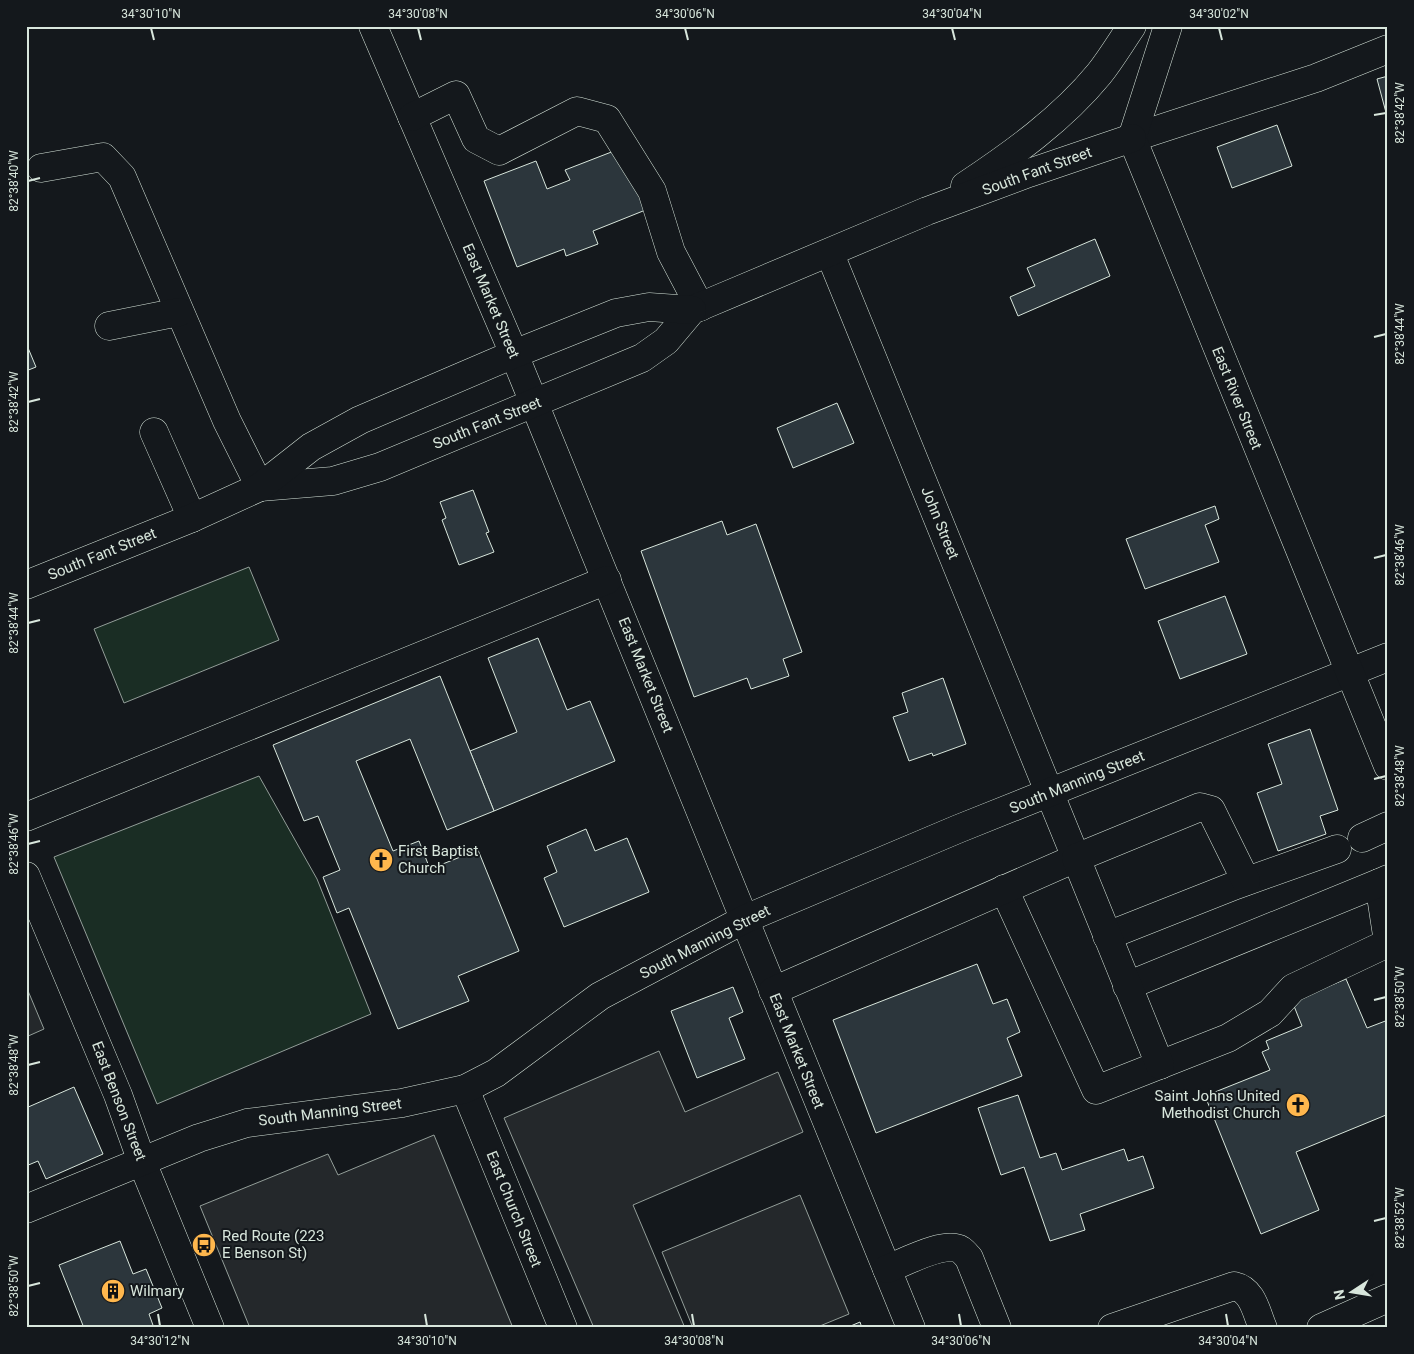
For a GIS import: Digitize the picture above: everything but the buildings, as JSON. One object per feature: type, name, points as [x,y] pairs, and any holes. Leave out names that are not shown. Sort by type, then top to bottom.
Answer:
[{"type":"street","name":"East Market Street","points":[[373,26],[514,354],[911,1328]]},
{"type":"street","points":[[927,211],[996,165],[1068,108],[1100,73],[1132,26]]},
{"type":"street","points":[[1132,138],[1168,26]]},
{"type":"street","name":"South Fant Street","points":[[260,487],[333,481],[380,467],[642,358],[666,341],[696,309],[830,254],[927,211],[1029,172],[1297,84],[1388,49]]},
{"type":"street","points":[[412,117],[456,95],[476,138],[499,152],[577,110],[607,119],[652,191],[671,252],[696,309]]},
{"type":"street","name":"East River Street","points":[[1132,138],[1388,766]]},
{"type":"street","points":[[41,168],[103,157],[122,177],[227,421],[260,487]]},
{"type":"street","name":"John Street","points":[[830,254],[1160,1065]]},
{"type":"street","name":"South Fant Street","points":[[26,585],[192,518],[260,487],[311,447],[360,420],[514,354],[616,313],[649,307],[696,309]]},
{"type":"street","points":[[109,326],[180,312]]},
{"type":"street","points":[[154,432],[192,518]]},
{"type":"street","points":[[26,817],[607,580]]},
{"type":"street","name":"South Manning Street","points":[[26,1209],[199,1138],[247,1123],[402,1103],[465,1090],[496,1073],[600,996],[745,919],[1050,792],[1388,657]]},
{"type":"street","points":[[773,991],[1004,889],[1200,807],[1211,810],[1246,881]]},
{"type":"street","points":[[1362,838],[1388,826]]},
{"type":"street","points":[[1107,936],[1246,881],[1337,849]]},
{"type":"street","name":"East Benson Street","points":[[26,876],[118,1095],[142,1162],[210,1328]]},
{"type":"street","points":[[1004,889],[1096,1090],[1228,1038],[1270,1013],[1293,988],[1388,943],[1384,881],[1127,986]]},
{"type":"street","name":"East Church Street","points":[[465,1090],[563,1328]]},
{"type":"street","points":[[887,1269],[937,1250],[949,1247],[961,1250],[969,1258],[997,1328]]},
{"type":"street","points":[[1112,1328],[1234,1286],[1242,1288],[1248,1294],[1263,1328]]},
{"type":"street","points":[[1321,1328],[1388,1298]]},
{"type":"green space","points":[[249,567],[279,640],[124,703],[94,629]]},
{"type":"green space","points":[[259,776],[317,879],[371,1014],[157,1104],[54,857]]},
{"type":"shaded area","points":[[26,986],[44,1029],[26,1037]]},
{"type":"shaded area","points":[[659,1051],[685,1112],[778,1072],[803,1132],[633,1205],[685,1328],[594,1328],[504,1118]]},
{"type":"shaded area","points":[[434,1135],[513,1328],[250,1328],[200,1206],[328,1154],[338,1175]]},
{"type":"shaded area","points":[[800,1195],[849,1314],[815,1328],[693,1328],[662,1252]]},
{"type":"place","name":"First Baptist Church","points":[[381,860]]},
{"type":"place","name":"Saint Johns United Methodist Church","points":[[1298,1105]]},
{"type":"place","name":"Red Route (223 E Benson St)","points":[[204,1245]]},
{"type":"place","name":"Wilmary","points":[[113,1291]]}]
